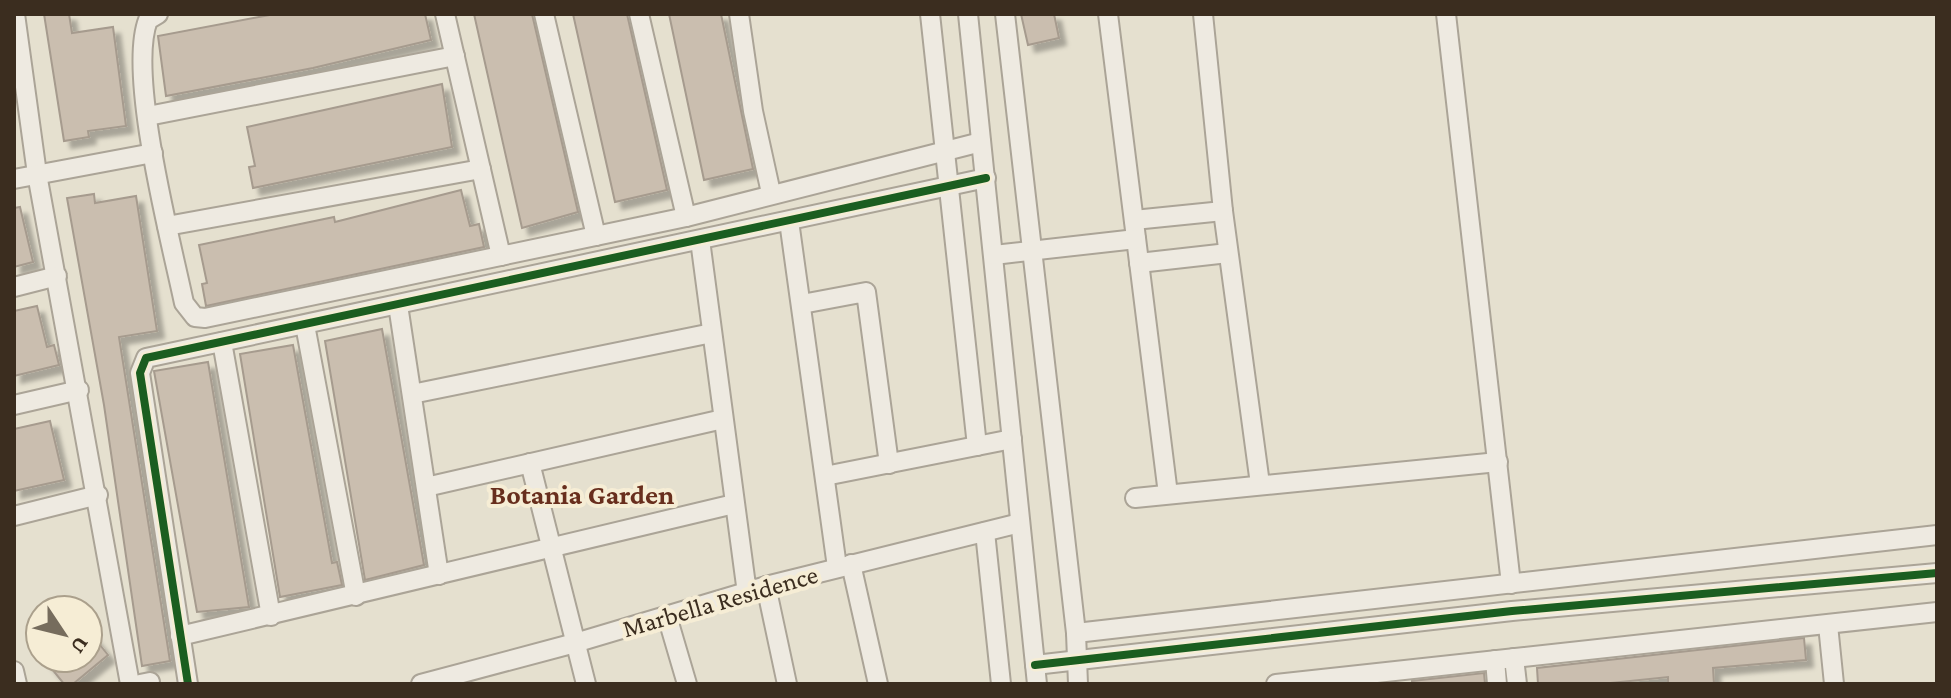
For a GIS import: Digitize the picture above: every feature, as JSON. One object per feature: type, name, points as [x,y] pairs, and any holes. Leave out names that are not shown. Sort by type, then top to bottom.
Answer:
[{"type":"street","points":[[15,14],[18,73],[79,390],[130,684]]},
{"type":"street","points":[[158,14],[148,20],[142,43],[148,116],[184,303],[195,317],[205,318],[686,217],[981,142]]},
{"type":"street","points":[[445,14],[501,256]]},
{"type":"street","points":[[544,14],[596,236]]},
{"type":"street","points":[[639,14],[686,217]]},
{"type":"street","points":[[739,14],[753,111],[771,193]]},
{"type":"street","points":[[930,14],[977,446]]},
{"type":"street","points":[[968,14],[1037,684]]},
{"type":"street","points":[[1005,14],[1076,633],[1078,684]]},
{"type":"street","points":[[1108,14],[1168,494]]},
{"type":"street","points":[[1203,14],[1228,253],[1260,484]]},
{"type":"street","points":[[1446,14],[1511,584]]},
{"type":"street","points":[[148,116],[455,56]]},
{"type":"street","points":[[14,179],[153,153]]},
{"type":"street","points":[[167,226],[481,169]]},
{"type":"street","points":[[188,684],[140,373],[146,358],[986,178]]},
{"type":"street","points":[[1134,220],[1223,211]]},
{"type":"street","points":[[789,221],[825,476],[844,566],[878,684]]},
{"type":"street","points":[[994,255],[1136,239]]},
{"type":"street","points":[[700,240],[747,593]]},
{"type":"street","points":[[1139,263],[1228,253]]},
{"type":"street","points":[[14,287],[57,276]]},
{"type":"street","points":[[802,304],[866,292],[889,464]]},
{"type":"street","points":[[398,305],[439,575]]},
{"type":"street","points":[[305,325],[356,596]]},
{"type":"street","points":[[412,394],[712,333]]},
{"type":"street","points":[[222,342],[271,616]]},
{"type":"street","points":[[14,405],[79,390]]},
{"type":"street","points":[[426,487],[723,419]]},
{"type":"street","points":[[825,476],[1012,439]]},
{"type":"street","points":[[1135,498],[1498,462]]},
{"type":"street","points":[[530,463],[586,684]]},
{"type":"street","points":[[14,516],[98,495]]},
{"type":"street","points":[[180,636],[734,504]]},
{"type":"street","name":"Marbella Residence","points":[[421,684],[575,643],[766,586],[1020,523]]},
{"type":"street","points":[[985,532],[1001,684]]},
{"type":"street","points":[[1076,633],[1937,535]]},
{"type":"street","points":[[1035,665],[1512,611],[1937,573]]},
{"type":"street","points":[[766,586],[787,684]]},
{"type":"street","points":[[1276,684],[1937,612]]},
{"type":"street","points":[[667,616],[687,684]]},
{"type":"street","points":[[1828,625],[1834,684]]},
{"type":"street","points":[[1497,684],[1504,659]]},
{"type":"street","points":[[1504,659],[1517,684]]},
{"type":"street","points":[[14,671],[17,684]]},
{"type":"building","points":[[44,14],[69,14],[72,33],[113,27],[126,126],[88,131],[89,137],[64,141]]},
{"type":"building","points":[[275,14],[425,14],[431,40],[313,68],[166,96],[158,36]]},
{"type":"building","points":[[474,14],[532,14],[578,212],[522,228]]},
{"type":"building","points":[[573,14],[627,14],[667,190],[615,202]]},
{"type":"building","points":[[669,14],[721,14],[753,169],[704,180]]},
{"type":"building","points":[[1021,14],[1054,14],[1059,38],[1028,45]]},
{"type":"building","points":[[442,84],[452,147],[253,188],[249,167],[255,166],[247,127]]},
{"type":"building","points":[[461,190],[470,226],[479,224],[484,247],[206,306],[202,284],[207,283],[199,245],[334,217],[335,222]]},
{"type":"building","points":[[94,194],[95,203],[136,196],[157,331],[119,337],[170,661],[142,666],[104,405],[67,198]]},
{"type":"building","points":[[20,207],[33,262],[14,267],[14,208]]},
{"type":"building","points":[[37,306],[47,347],[54,345],[59,365],[14,376],[14,311]]},
{"type":"building","points":[[382,329],[424,565],[365,580],[325,341]]},
{"type":"building","points":[[293,345],[332,563],[337,562],[342,585],[280,597],[240,354]]},
{"type":"building","points":[[208,362],[249,607],[197,612],[154,371]]},
{"type":"building","points":[[50,421],[64,480],[14,491],[14,429]]},
{"type":"building","points":[[1804,638],[1806,660],[1713,668],[1714,684],[1668,684],[1668,677],[1601,684],[1538,684],[1537,668]]},
{"type":"building","points":[[1484,673],[1485,684],[1412,684],[1412,681]]},
{"type":"building","points":[[56,674],[85,674],[73,684],[64,684]]},
{"type":"cycle path","points":[[188,684],[140,373],[146,358],[986,178]]},
{"type":"cycle path","points":[[1035,665],[1512,611],[1937,573]]},
{"type":"district","name":"Botania Garden","points":[[582,494]]}]
